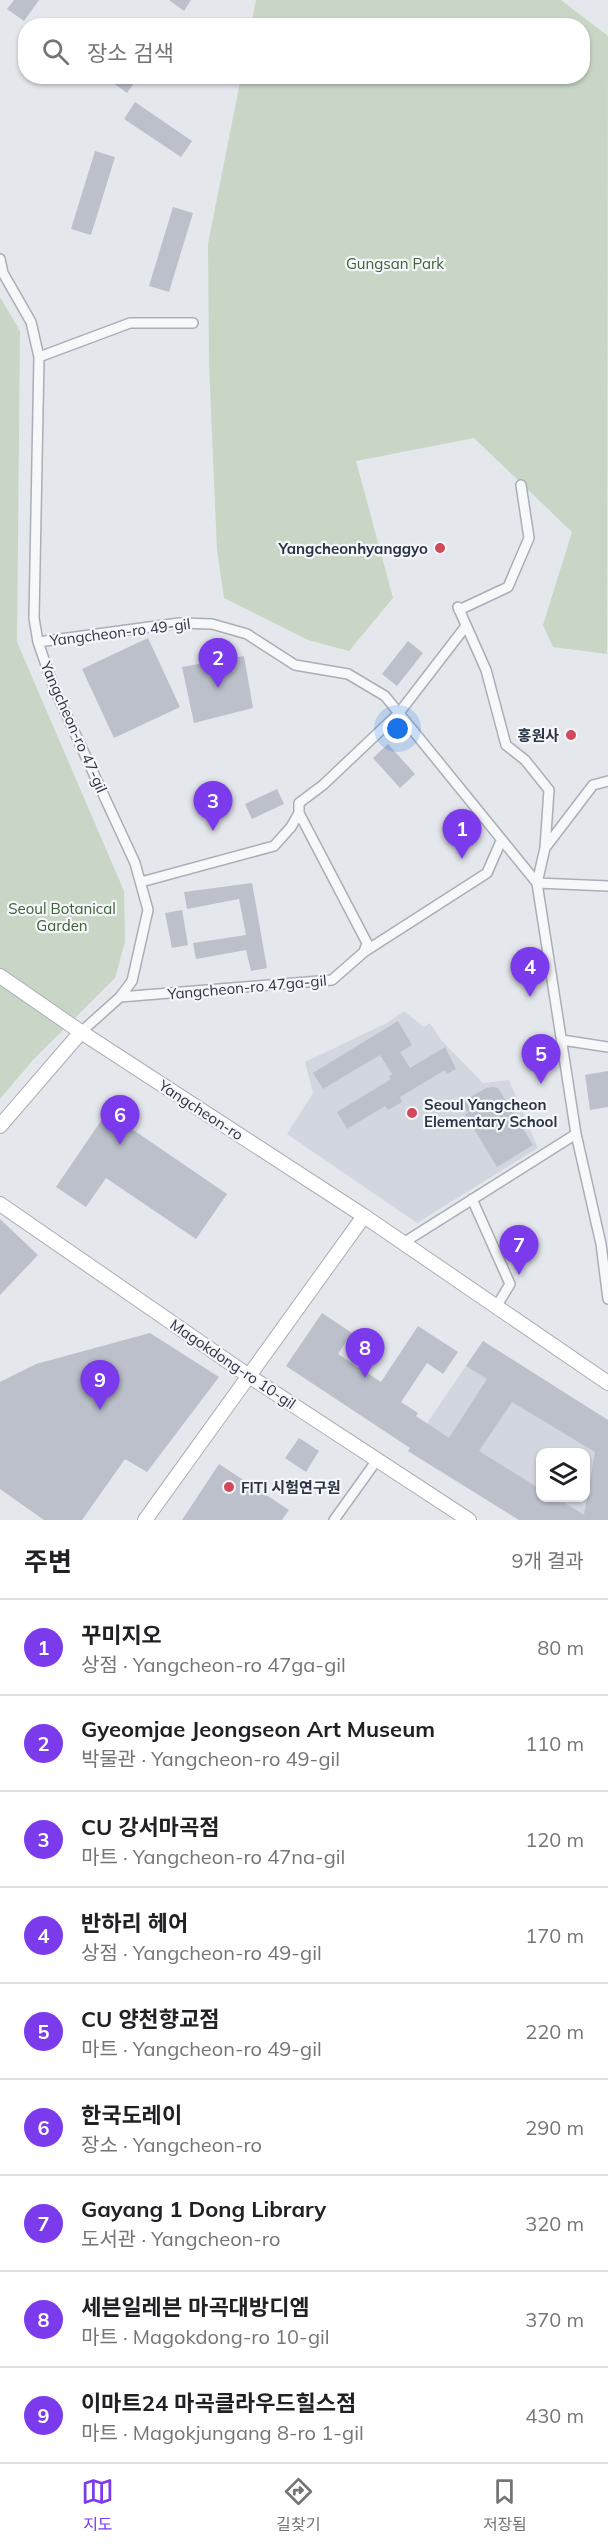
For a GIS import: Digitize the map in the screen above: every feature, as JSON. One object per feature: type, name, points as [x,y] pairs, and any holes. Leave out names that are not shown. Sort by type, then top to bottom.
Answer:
[{"type":"street","name":"Yangcheon-ro 47-gil","points":[[0,259],[3,273],[31,322],[39,357],[34,618],[38,642],[54,688],[135,864],[148,910],[132,981],[120,997],[81,1032]]},
{"type":"street","points":[[39,357],[130,323],[193,323]]},
{"type":"street","points":[[521,485],[529,538],[508,587],[458,608],[486,670],[506,745],[525,760],[549,790],[545,848],[537,883],[576,1134],[605,1244],[608,1299]]},
{"type":"street","name":"Yangcheon-ro 49-gil","points":[[38,642],[179,623],[212,624],[248,634],[296,665],[348,674],[385,696],[537,883]]},
{"type":"street","points":[[141,882],[274,846],[291,827],[298,813],[299,803],[322,785],[399,713],[466,626]]},
{"type":"street","points":[[545,848],[593,785],[608,781]]},
{"type":"street","points":[[298,813],[367,942],[364,952]]},
{"type":"street","name":"Yangcheon-ro 47ga-gil","points":[[120,997],[332,980],[364,952],[487,873],[501,841]]},
{"type":"street","points":[[537,883],[608,886]]},
{"type":"street","name":"Yangcheon-ro","points":[[0,976],[81,1032],[364,1216],[608,1383]]},
{"type":"street","points":[[0,1126],[81,1032]]},
{"type":"street","points":[[562,1040],[608,1047]]},
{"type":"street","points":[[403,1243],[576,1134]]},
{"type":"street","points":[[472,1199],[510,1284],[496,1307]]},
{"type":"street","name":"Magokdong-ro 10-gil","points":[[0,1203],[249,1376],[470,1520]]},
{"type":"street","points":[[145,1520],[364,1216]]},
{"type":"street","points":[[334,1520],[376,1460]]},
{"type":"shaded area","name":"Seoul Yangcheon Elementary School","points":[[404,1011],[424,1027],[430,1023],[441,1040],[483,1083],[509,1080],[538,1148],[417,1223],[287,1134],[313,1093],[305,1062],[387,1023]]},
{"type":"shaded area","points":[[483,1341],[608,1421],[608,1520],[521,1520],[408,1451]]},
{"type":"green space","name":"Gungsan Park","points":[[256,0],[561,0],[584,18],[252,18]]},
{"type":"green space","name":"Gungsan Park","points":[[590,22],[608,36],[607,654],[553,647],[543,625],[572,532],[474,438],[356,461],[393,598],[349,651],[308,640],[224,598],[217,550],[209,364],[208,244],[240,84],[590,84]]},
{"type":"green space","name":"Seoul Botanical Garden","points":[[0,297],[20,331],[17,642],[124,891],[125,942],[115,978],[33,1060],[0,1099]]},
{"type":"building","points":[[14,0],[39,0],[26,18],[20,18],[7,9]]},
{"type":"building","points":[[169,0],[191,0],[184,11]]},
{"type":"building","points":[[115,84],[133,84],[127,93]]},
{"type":"building","points":[[135,102],[192,141],[181,157],[124,119]]},
{"type":"building","points":[[95,151],[115,157],[91,235],[71,229]]},
{"type":"building","points":[[173,207],[193,213],[169,292],[149,286]]},
{"type":"building","points":[[148,638],[180,707],[114,738],[82,669]]},
{"type":"building","points":[[408,641],[423,653],[397,686],[382,674]]},
{"type":"building","points":[[244,656],[253,708],[194,723],[182,667]]},
{"type":"building","points":[[388,744],[415,774],[400,788],[373,758]]},
{"type":"building","points":[[277,789],[284,804],[252,819],[245,804]]},
{"type":"building","points":[[252,883],[267,968],[251,971],[246,950],[196,959],[193,943],[246,935],[239,899],[187,909],[184,892]]},
{"type":"building","points":[[182,910],[188,945],[172,948],[165,913]]},
{"type":"building","points":[[398,1021],[412,1045],[400,1052],[410,1068],[445,1047],[456,1069],[447,1074],[445,1070],[400,1097],[402,1102],[388,1110],[385,1106],[347,1129],[337,1112],[391,1079],[389,1076],[392,1074],[380,1055],[323,1089],[313,1073]]},
{"type":"building","points":[[608,1071],[608,1107],[590,1110],[585,1075]]},
{"type":"building","points":[[486,1088],[498,1088],[533,1145],[497,1167],[465,1114],[468,1113],[462,1102]]},
{"type":"building","points":[[107,1112],[227,1194],[196,1239],[106,1178],[86,1207],[56,1187]]},
{"type":"building","points":[[0,1219],[38,1255],[0,1295]]},
{"type":"building","points":[[322,1313],[352,1333],[338,1354],[381,1382],[418,1326],[458,1352],[443,1374],[427,1363],[401,1402],[418,1413],[416,1416],[449,1438],[487,1379],[466,1366],[483,1341],[608,1420],[608,1520],[519,1520],[408,1451],[410,1448],[286,1366]]},
{"type":"building","points":[[150,1333],[219,1377],[147,1472],[125,1459],[82,1520],[44,1520],[0,1489],[0,1382],[36,1364]]},
{"type":"building","points":[[299,1438],[319,1451],[306,1472],[285,1458]]},
{"type":"building","name":"FITI 시험연구원","points":[[219,1464],[289,1510],[282,1520],[182,1520]]},
{"type":"place","name":"Yangcheonhyanggyo","points":[[440,548]]},
{"type":"place","name":"Gyeomjae Jeongseon Art Museum","points":[[218,688]]},
{"type":"place","name":"홍원사","points":[[571,735]]},
{"type":"place","name":"CU 강서마곡점","points":[[213,831]]},
{"type":"place","name":"꾸미지오","points":[[462,859]]},
{"type":"place","name":"반하리 헤어","points":[[530,997]]},
{"type":"place","name":"CU 양천향교점","points":[[541,1084]]},
{"type":"place","name":"Seoul Yangcheon Elementary School","points":[[412,1113]]},
{"type":"place","name":"한국도레이","points":[[120,1145]]},
{"type":"place","name":"Gayang 1 Dong Library","points":[[519,1275]]},
{"type":"place","name":"세븐일레븐 마곡대방디엠","points":[[365,1378]]},
{"type":"place","name":"이마트24 마곡클라우드힐스점","points":[[100,1410]]},
{"type":"place","name":"FITI 시험연구원","points":[[229,1487]]}]
